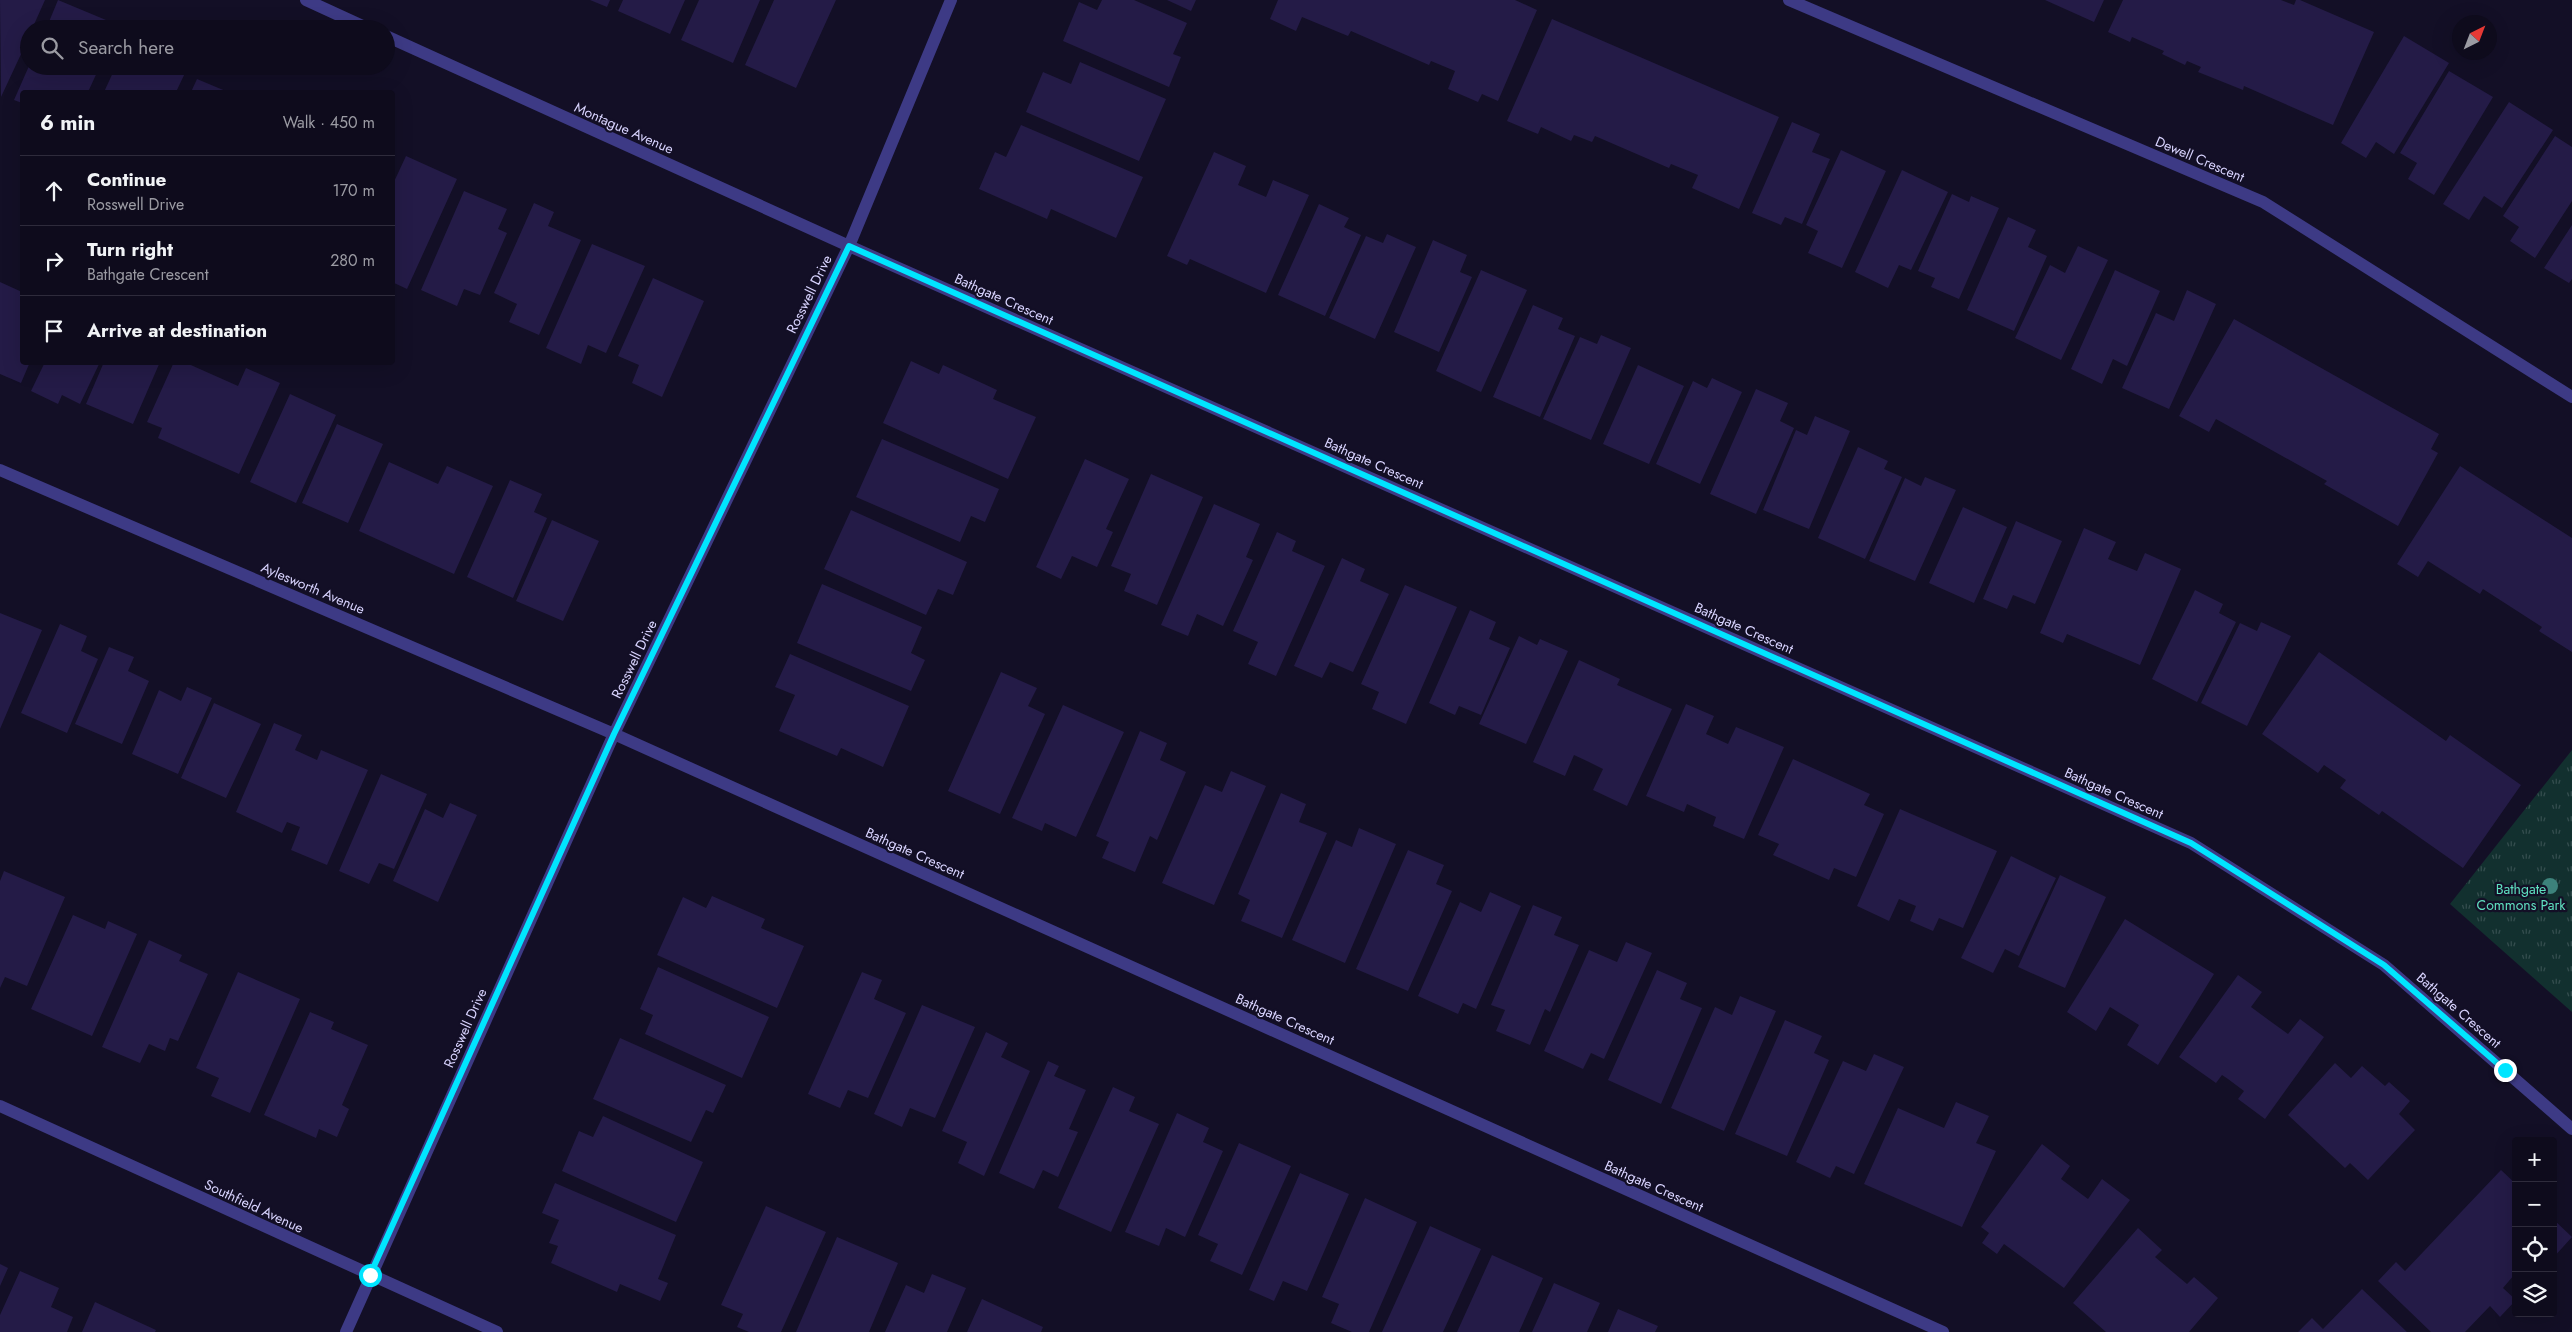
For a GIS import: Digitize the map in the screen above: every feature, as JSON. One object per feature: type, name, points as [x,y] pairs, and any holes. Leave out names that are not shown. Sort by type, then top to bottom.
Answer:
[{"type":"street","points":[[306,0],[349,20]]},
{"type":"street","name":"Rosswell Drive","points":[[346,1332],[614,734],[849,246],[951,0]]},
{"type":"street","name":"Dewell Crescent","points":[[1789,0],[2262,202],[2572,397]]},
{"type":"street","name":"Montague Avenue","points":[[395,40],[849,246]]},
{"type":"street","name":"Bathgate Crescent","points":[[849,246],[2191,843],[2384,965],[2572,1128]]},
{"type":"street","name":"Aylesworth Avenue","points":[[0,470],[614,734]]},
{"type":"street","name":"Bathgate Crescent","points":[[614,734],[1943,1332]]},
{"type":"street","name":"Southfield Avenue","points":[[0,1106],[496,1332]]},
{"type":"green space","name":"Bathgate Commons Park","points":[[2572,750],[2572,1012],[2450,904]]},
{"type":"building","points":[[0,0],[45,0],[36,20],[20,20],[20,56],[1,97]]},
{"type":"building","points":[[58,0],[106,20],[50,20]]},
{"type":"building","points":[[590,0],[610,0],[607,7]]},
{"type":"building","points":[[623,0],[685,0],[670,34],[618,11]]},
{"type":"building","points":[[699,0],[760,0],[733,63],[681,40]]},
{"type":"building","points":[[774,0],[836,0],[796,88],[745,65]]},
{"type":"building","points":[[1102,0],[1134,0],[1187,23],[1173,54],[1181,57],[1169,87],[1063,41],[1079,2],[1097,10]]},
{"type":"building","points":[[1167,0],[1196,0],[1191,11]]},
{"type":"building","points":[[1278,0],[1515,0],[1537,10],[1498,101],[1482,94],[1478,102],[1448,89],[1455,71],[1431,61],[1429,65],[1351,31],[1348,36],[1302,17],[1296,31],[1270,19]]},
{"type":"building","points":[[2045,0],[2104,0],[2094,22]]},
{"type":"building","points":[[2123,0],[2281,0],[2294,5],[2296,0],[2300,0],[2374,32],[2333,125],[2244,86],[2243,90],[2198,72],[2201,67],[2187,61],[2185,65],[2162,54],[2164,51],[2132,37],[2130,42],[2108,32]]},
{"type":"building","points":[[1552,19],[1779,117],[1739,209],[1692,188],[1698,175],[1671,164],[1669,168],[1595,136],[1592,142],[1574,135],[1571,141],[1541,127],[1538,134],[1507,121]]},
{"type":"building","points":[[2404,36],[2449,63],[2394,154],[2376,142],[2366,158],[2341,143]]},
{"type":"building","points":[[1080,62],[1166,99],[1139,161],[1026,112],[1043,72],[1071,84]]},
{"type":"building","points":[[2449,71],[2493,97],[2434,195],[2408,179],[2417,163],[2400,153]]},
{"type":"building","points":[[25,75],[96,75],[89,90],[20,90],[20,102],[14,100]]},
{"type":"building","points":[[112,75],[184,75],[177,90],[105,90]]},
{"type":"building","points":[[197,79],[223,90],[192,90]]},
{"type":"building","points":[[2509,102],[2553,130],[2502,208],[2484,196],[2469,220],[2443,204]]},
{"type":"building","points":[[1792,122],[1820,134],[1812,152],[1830,159],[1802,224],[1785,217],[1781,225],[1752,213]]},
{"type":"building","points":[[1021,125],[1143,177],[1116,238],[1051,209],[1047,219],[979,189],[995,152],[1006,157]]},
{"type":"building","points":[[2555,136],[2572,147],[2572,201],[2535,258],[2510,241],[2519,227],[2503,216]]},
{"type":"building","points":[[1841,150],[1886,171],[1842,268],[1808,253],[1818,231],[1806,225]]},
{"type":"building","points":[[1214,152],[1246,166],[1238,185],[1266,197],[1273,180],[1309,195],[1266,293],[1190,259],[1187,265],[1167,256]]},
{"type":"building","points":[[406,156],[457,179],[407,289],[395,283],[395,180]]},
{"type":"building","points":[[1902,170],[1948,192],[1911,270],[1899,265],[1888,288],[1855,272]]},
{"type":"building","points":[[464,191],[507,209],[498,229],[507,233],[480,295],[464,289],[457,306],[421,290]]},
{"type":"building","points":[[1952,194],[1969,202],[1971,196],[1999,208],[1959,299],[1931,287],[1935,278],[1918,271]]},
{"type":"building","points":[[534,203],[554,212],[548,226],[581,240],[539,335],[509,322],[517,304],[494,293]]},
{"type":"building","points":[[1319,204],[1349,218],[1344,227],[1361,235],[1325,316],[1278,295]]},
{"type":"building","points":[[2008,217],[2036,230],[2028,247],[2047,256],[2014,331],[1967,310]]},
{"type":"building","points":[[2572,225],[2572,279],[2569,283],[2544,268]]},
{"type":"building","points":[[1387,234],[1416,247],[1375,339],[1329,318],[1366,236],[1383,243]]},
{"type":"building","points":[[1433,240],[1467,255],[1460,272],[1472,277],[1439,352],[1394,332]]},
{"type":"building","points":[[592,244],[645,266],[606,353],[588,345],[581,364],[546,348]]},
{"type":"building","points":[[2078,246],[2108,260],[2061,360],[2015,338],[2050,265],[2065,273]]},
{"type":"building","points":[[1481,270],[1527,290],[1481,392],[1436,371]]},
{"type":"building","points":[[2115,270],[2160,291],[2127,366],[2113,359],[2102,384],[2071,369]]},
{"type":"building","points":[[653,278],[704,301],[662,397],[632,383],[639,365],[618,356]]},
{"type":"building","points":[[0,282],[20,291],[20,365],[29,365],[21,383],[0,374]]},
{"type":"building","points":[[2187,290],[2216,304],[2169,409],[2122,388],[2156,313],[2174,321]]},
{"type":"building","points":[[1533,305],[1563,318],[1558,329],[1575,336],[1540,417],[1493,397]]},
{"type":"building","points":[[2234,319],[2439,434],[2431,449],[2438,453],[2398,526],[2324,484],[2327,481],[2216,419],[2209,432],[2179,416]]},
{"type":"building","points":[[1601,335],[1631,348],[1591,440],[1543,419],[1580,337],[1597,344]]},
{"type":"building","points":[[911,361],[939,374],[943,365],[997,390],[993,399],[1036,417],[1008,479],[883,423]]},
{"type":"building","points":[[44,365],[99,365],[80,404],[62,395],[58,404],[31,391]]},
{"type":"building","points":[[103,365],[159,365],[133,424],[86,404]]},
{"type":"building","points":[[173,365],[191,365],[238,386],[246,368],[280,383],[239,474],[158,438],[162,428],[147,422]]},
{"type":"building","points":[[1638,365],[1684,386],[1649,464],[1603,444]]},
{"type":"building","points":[[1712,378],[1742,392],[1700,484],[1656,464],[1693,381],[1707,388]]},
{"type":"building","points":[[1756,389],[1788,403],[1780,421],[1794,428],[1756,514],[1710,494]]},
{"type":"building","points":[[290,394],[336,415],[296,503],[250,482]]},
{"type":"building","points":[[1815,416],[1850,431],[1809,529],[1763,510],[1796,430],[1807,435]]},
{"type":"building","points":[[337,424],[383,444],[348,523],[302,503]]},
{"type":"building","points":[[882,439],[999,489],[985,522],[971,516],[960,542],[856,497]]},
{"type":"building","points":[[1858,447],[1888,461],[1884,469],[1902,477],[1865,559],[1818,538]]},
{"type":"building","points":[[1085,459],[1129,479],[1106,529],[1113,532],[1097,567],[1072,556],[1061,579],[1036,567]]},
{"type":"building","points":[[389,462],[438,484],[447,466],[493,486],[454,574],[359,531]]},
{"type":"building","points":[[2460,466],[2572,538],[2572,652],[2539,631],[2542,627],[2483,589],[2480,594],[2428,561],[2418,577],[2397,564]]},
{"type":"building","points":[[1151,474],[1203,497],[1157,605],[1124,591],[1131,574],[1111,566]]},
{"type":"building","points":[[1925,477],[1956,490],[1915,581],[1869,561],[1905,478],[1921,486]]},
{"type":"building","points":[[510,480],[542,494],[534,512],[547,518],[513,598],[467,577]]},
{"type":"building","points":[[1214,504],[1260,524],[1246,557],[1253,560],[1223,626],[1197,614],[1188,636],[1161,625]]},
{"type":"building","points":[[1963,507],[2007,527],[1974,603],[1929,583]]},
{"type":"building","points":[[851,510],[967,562],[953,595],[938,589],[926,615],[824,569]]},
{"type":"building","points":[[552,520],[599,541],[563,621],[516,601]]},
{"type":"building","points":[[2016,521],[2062,541],[2035,604],[2013,595],[2007,609],[1983,599]]},
{"type":"building","points":[[2084,528],[2116,542],[2108,559],[2137,571],[2145,553],[2181,569],[2140,665],[2067,634],[2063,643],[2040,633]]},
{"type":"building","points":[[1277,532],[1296,541],[1292,551],[1325,566],[1276,676],[1248,664],[1258,642],[1233,631]]},
{"type":"building","points":[[1342,558],[1365,569],[1360,581],[1389,594],[1353,672],[1330,662],[1322,678],[1294,666]]},
{"type":"building","points":[[822,584],[922,627],[911,653],[925,660],[911,691],[797,643]]},
{"type":"building","points":[[1405,585],[1457,607],[1406,724],[1372,709],[1379,692],[1361,684]]},
{"type":"building","points":[[2195,590],[2223,604],[2219,613],[2236,622],[2197,702],[2152,679]]},
{"type":"building","points":[[1470,610],[1496,622],[1489,639],[1510,648],[1481,715],[1459,706],[1455,715],[1429,703]]},
{"type":"building","points":[[0,613],[42,630],[0,729]]},
{"type":"building","points":[[2261,622],[2291,636],[2247,726],[2201,703],[2240,623],[2257,631]]},
{"type":"building","points":[[60,624],[87,636],[81,651],[98,659],[67,733],[21,713]]},
{"type":"building","points":[[1519,636],[1537,645],[1540,639],[1568,651],[1526,744],[1479,724]]},
{"type":"building","points":[[109,647],[134,657],[128,671],[149,681],[122,744],[75,724]]},
{"type":"building","points":[[2319,652],[2446,741],[2450,735],[2521,785],[2463,868],[2382,811],[2379,815],[2340,788],[2346,780],[2324,765],[2318,773],[2262,734]]},
{"type":"building","points":[[790,654],[909,706],[883,767],[841,748],[837,756],[779,731],[795,695],[775,687]]},
{"type":"building","points":[[1579,660],[1620,679],[1617,685],[1672,709],[1627,806],[1593,790],[1603,769],[1589,762],[1574,755],[1565,776],[1533,762]]},
{"type":"building","points":[[1001,672],[1037,688],[1028,706],[1045,714],[1000,814],[948,791]]},
{"type":"building","points":[[187,687],[212,698],[178,774],[132,754],[159,690],[181,701]]},
{"type":"building","points":[[214,703],[261,724],[226,798],[181,778]]},
{"type":"building","points":[[1686,704],[1714,716],[1706,734],[1728,744],[1736,727],[1784,747],[1744,839],[1713,826],[1716,817],[1687,804],[1684,812],[1646,796]]},
{"type":"building","points":[[1063,705],[1124,732],[1076,837],[1045,823],[1042,831],[1012,818]]},
{"type":"building","points":[[274,723],[302,735],[295,750],[317,760],[321,750],[368,770],[327,865],[291,850],[300,827],[287,822],[282,833],[236,812]]},
{"type":"building","points":[[1140,731],[1167,743],[1160,760],[1186,772],[1157,840],[1150,836],[1135,872],[1102,858],[1109,842],[1096,836]]},
{"type":"building","points":[[1793,759],[1870,794],[1864,805],[1884,814],[1856,877],[1834,868],[1829,880],[1773,855],[1779,844],[1758,835]]},
{"type":"building","points":[[1231,771],[1266,786],[1214,905],[1162,883],[1205,785],[1222,792]]},
{"type":"building","points":[[381,774],[427,794],[394,869],[379,863],[369,884],[339,871]]},
{"type":"building","points":[[1281,793],[1306,804],[1299,822],[1327,833],[1282,938],[1241,921],[1250,900],[1238,894]]},
{"type":"building","points":[[450,803],[477,815],[438,902],[393,881],[425,809],[443,818]]},
{"type":"building","points":[[1900,809],[1997,851],[1963,928],[1939,918],[1933,931],[1910,921],[1916,906],[1899,899],[1889,921],[1857,906]]},
{"type":"building","points":[[1359,828],[1396,844],[1345,963],[1292,940],[1336,840],[1352,847]]},
{"type":"building","points":[[1408,850],[1444,865],[1436,884],[1452,891],[1408,991],[1356,969]]},
{"type":"building","points":[[2011,856],[2056,878],[2019,956],[2005,949],[1993,973],[1961,958]]},
{"type":"building","points":[[4,871],[65,897],[27,986],[5,977],[0,988],[0,881]]},
{"type":"building","points":[[2060,875],[2106,897],[2065,988],[2018,967]]},
{"type":"building","points":[[1490,892],[1521,906],[1476,1009],[1463,1003],[1458,1014],[1418,996],[1460,902],[1481,912]]},
{"type":"building","points":[[712,896],[765,919],[761,928],[804,946],[777,1008],[657,955],[683,897],[706,908]]},
{"type":"building","points":[[1533,905],[1562,917],[1554,935],[1579,945],[1550,1012],[1545,1009],[1530,1045],[1496,1031],[1505,1010],[1491,1005]]},
{"type":"building","points":[[73,915],[105,929],[108,921],[137,934],[92,1036],[31,1009]]},
{"type":"building","points":[[2125,919],[2214,974],[2158,1065],[2127,1045],[2139,1025],[2110,1007],[2096,1031],[2067,1012]]},
{"type":"building","points":[[149,940],[182,955],[179,961],[208,974],[178,1041],[170,1038],[165,1051],[149,1044],[140,1063],[102,1047]]},
{"type":"building","points":[[1626,942],[1652,953],[1604,1059],[1591,1053],[1583,1069],[1544,1051],[1589,950],[1617,962]]},
{"type":"building","points":[[658,967],[769,1017],[742,1078],[645,1034],[653,1015],[640,1009]]},
{"type":"building","points":[[1657,970],[1687,983],[1680,999],[1702,1008],[1661,1104],[1608,1080]]},
{"type":"building","points":[[238,972],[300,999],[250,1113],[211,1096],[219,1078],[196,1068]]},
{"type":"building","points":[[862,972],[882,980],[874,999],[906,1013],[868,1098],[848,1090],[840,1108],[808,1094]]},
{"type":"building","points":[[2238,975],[2262,992],[2251,1007],[2288,1034],[2300,1019],[2324,1037],[2265,1119],[2238,1099],[2244,1091],[2228,1079],[2222,1075],[2216,1083],[2179,1057]]},
{"type":"building","points":[[1740,996],[1776,1011],[1724,1131],[1671,1108],[1715,1007],[1732,1015]]},
{"type":"building","points":[[922,1005],[975,1027],[935,1118],[910,1108],[902,1127],[874,1114]]},
{"type":"building","points":[[310,1012],[334,1022],[331,1029],[368,1045],[342,1105],[349,1109],[337,1137],[319,1129],[316,1138],[264,1115]]},
{"type":"building","points":[[1785,1020],[1822,1036],[1814,1053],[1829,1060],[1787,1156],[1735,1134]]},
{"type":"building","points":[[986,1032],[1008,1043],[1001,1057],[1030,1071],[984,1176],[958,1163],[967,1142],[942,1131]]},
{"type":"building","points":[[620,1038],[726,1085],[713,1113],[706,1110],[691,1142],[593,1099]]},
{"type":"building","points":[[1874,1054],[1904,1067],[1854,1174],[1836,1166],[1830,1178],[1796,1162],[1843,1061],[1866,1071]]},
{"type":"building","points":[[1048,1061],[1059,1066],[1054,1076],[1086,1090],[1069,1129],[1078,1132],[1058,1177],[1043,1170],[1034,1189],[999,1173]]},
{"type":"building","points":[[2335,1063],[2351,1078],[2362,1066],[2385,1086],[2389,1082],[2410,1101],[2399,1114],[2415,1130],[2368,1180],[2350,1163],[2345,1168],[2288,1115]]},
{"type":"building","points":[[1113,1087],[1135,1097],[1129,1111],[1159,1124],[1111,1232],[1058,1208]]},
{"type":"building","points":[[1956,1102],[1989,1116],[1976,1143],[1996,1151],[1962,1227],[1864,1184],[1898,1108],[1944,1128]]},
{"type":"building","points":[[1177,1113],[1209,1128],[1203,1142],[1223,1151],[1185,1237],[1166,1228],[1159,1246],[1125,1232]]},
{"type":"building","points":[[603,1116],[703,1162],[676,1222],[562,1171],[579,1131],[593,1137]]},
{"type":"building","points":[[1239,1143],[1291,1166],[1242,1275],[1210,1261],[1218,1244],[1198,1235]]},
{"type":"building","points":[[2042,1144],[2070,1166],[2061,1179],[2088,1199],[2102,1179],[2130,1200],[2064,1288],[2004,1244],[1997,1254],[1982,1243],[1989,1233],[1981,1227]]},
{"type":"building","points":[[2501,1170],[2512,1180],[2512,1277],[2503,1288],[2512,1296],[2512,1304],[2500,1317],[2490,1306],[2465,1332],[2431,1332],[2378,1281],[2396,1262],[2405,1271]]},
{"type":"building","points":[[1300,1173],[1349,1194],[1307,1291],[1283,1281],[1274,1301],[1249,1290]]},
{"type":"building","points":[[555,1183],[676,1235],[658,1279],[668,1283],[660,1301],[620,1284],[617,1292],[551,1263],[558,1246],[549,1243],[559,1220],[542,1213]]},
{"type":"building","points":[[1365,1198],[1417,1222],[1369,1332],[1352,1332],[1331,1323],[1339,1304],[1322,1297]]},
{"type":"building","points":[[766,1206],[826,1232],[781,1332],[749,1332],[737,1327],[743,1314],[721,1305]]},
{"type":"building","points":[[2557,1223],[2572,1237],[2557,1254]]},
{"type":"building","points":[[1430,1226],[1481,1249],[1443,1332],[1382,1332]]},
{"type":"building","points":[[2138,1228],[2162,1250],[2155,1257],[2187,1284],[2194,1277],[2218,1298],[2189,1332],[2106,1332],[2073,1303]]},
{"type":"building","points":[[837,1237],[898,1263],[869,1332],[796,1332]]},
{"type":"building","points":[[1492,1255],[1543,1278],[1519,1332],[1457,1332]]},
{"type":"building","points":[[0,1264],[8,1268],[0,1286]]},
{"type":"building","points":[[20,1271],[59,1288],[51,1307],[73,1317],[67,1332],[0,1332],[0,1315]]},
{"type":"building","points":[[932,1274],[966,1288],[947,1332],[885,1332],[906,1285],[924,1293]]},
{"type":"building","points":[[1554,1283],[1600,1303],[1587,1332],[1532,1332]]},
{"type":"building","points":[[2362,1289],[2407,1332],[2298,1332],[2312,1318],[2323,1329]]},
{"type":"building","points":[[982,1299],[1043,1327],[1041,1332],[967,1332]]},
{"type":"building","points":[[95,1302],[156,1330],[155,1332],[82,1332]]},
{"type":"building","points":[[1618,1309],[1658,1326],[1655,1332],[1608,1332]]},
{"type":"route","points":[[370,1275],[614,734],[849,246],[2191,843],[2384,965],[2505,1070]]}]
